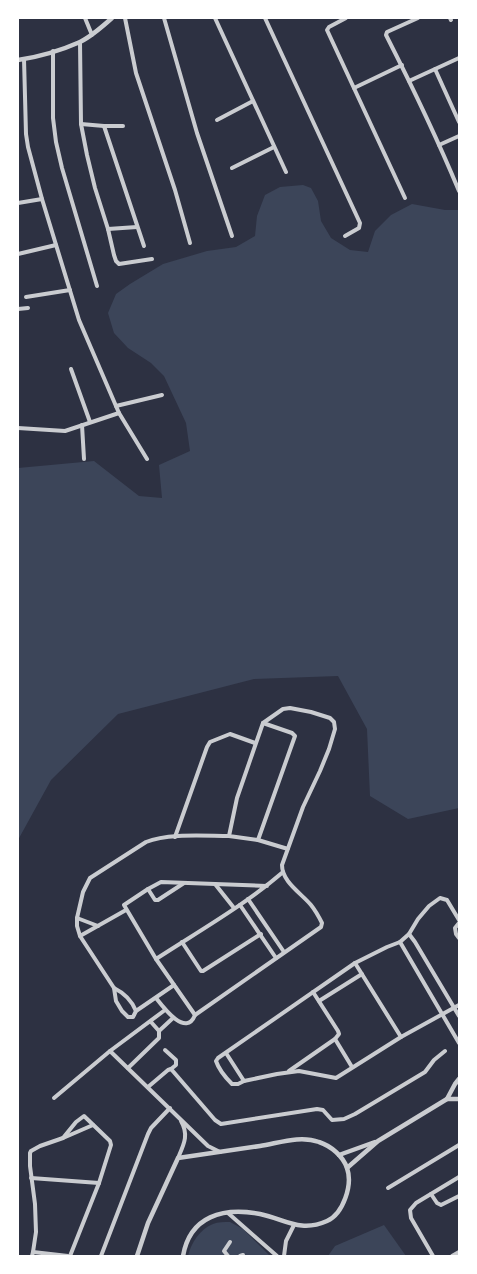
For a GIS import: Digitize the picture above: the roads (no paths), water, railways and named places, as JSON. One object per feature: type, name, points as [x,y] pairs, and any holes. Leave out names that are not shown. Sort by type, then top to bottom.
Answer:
[{"type":"street","points":[[85,18],[92,35]]},
{"type":"street","points":[[18,60],[80,42],[92,35],[112,18]]},
{"type":"street","points":[[125,18],[136,73],[175,190],[190,243]]},
{"type":"street","points":[[164,18],[197,133],[232,236]]},
{"type":"street","points":[[214,18],[286,172]]},
{"type":"street","points":[[265,18],[360,223],[359,228],[345,236]]},
{"type":"street","points":[[346,18],[329,26],[327,30],[405,198]]},
{"type":"street","points":[[418,18],[387,32],[386,35],[402,65],[459,191]]},
{"type":"street","points":[[80,42],[81,124],[87,155],[114,255],[119,264],[152,259]]},
{"type":"street","points":[[53,51],[53,118],[56,142],[62,168],[97,286]]},
{"type":"street","points":[[409,81],[459,58]]},
{"type":"street","points":[[24,59],[26,134],[28,148],[56,246],[79,320],[119,413],[147,459]]},
{"type":"street","points":[[354,88],[402,65]]},
{"type":"street","points":[[435,69],[459,122]]},
{"type":"street","points":[[217,120],[253,101]]},
{"type":"street","points":[[81,124],[123,126]]},
{"type":"street","points":[[104,126],[144,246]]},
{"type":"street","points":[[439,145],[459,136]]},
{"type":"street","points":[[232,168],[274,146]]},
{"type":"street","points":[[18,203],[42,199]]},
{"type":"street","points":[[108,229],[137,227]]},
{"type":"street","points":[[18,254],[56,246]]},
{"type":"street","points":[[26,297],[70,290]]},
{"type":"street","points":[[18,309],[28,308]]},
{"type":"street","points":[[71,369],[90,422]]},
{"type":"street","points":[[116,406],[162,395]]},
{"type":"street","points":[[18,428],[65,431],[119,413]]},
{"type":"street","points":[[82,425],[84,459]]},
{"type":"street","points":[[156,998],[173,1018],[185,1023],[193,1019],[195,1015],[321,927],[322,923],[312,906],[288,881],[283,872],[282,865],[303,808],[329,749],[335,729],[334,722],[330,718],[311,712],[284,708],[263,723],[237,798],[229,836]]},
{"type":"street","points":[[258,840],[295,736],[292,733],[263,723]]},
{"type":"street","points":[[175,837],[210,742],[230,734],[255,743]]},
{"type":"street","points":[[174,985],[136,1011],[133,1017],[128,1017],[125,1015],[116,1001],[114,988],[80,936],[77,926],[77,918],[83,892],[90,878],[146,842],[154,839],[229,836],[258,840],[288,849]]},
{"type":"street","points":[[156,959],[248,900],[283,872]]},
{"type":"street","points":[[195,1015],[156,959],[126,910],[124,904],[159,882],[267,886]]},
{"type":"street","points":[[148,889],[155,900],[158,900],[185,882]]},
{"type":"street","points":[[215,884],[234,908]]},
{"type":"street","points":[[459,920],[447,900],[440,898],[429,906],[418,919],[409,934],[400,942],[355,963],[218,1058],[216,1061],[224,1076],[232,1084],[238,1084],[244,1081],[287,1072],[305,1071],[336,1078],[401,1037],[459,1005]]},
{"type":"street","points":[[248,900],[284,952]]},
{"type":"street","points":[[240,905],[276,958]]},
{"type":"street","points":[[80,936],[126,910]]},
{"type":"street","points":[[77,918],[98,926]]},
{"type":"street","points":[[459,923],[455,928],[456,934],[459,938]]},
{"type":"street","points":[[182,942],[201,971],[203,971],[261,934]]},
{"type":"street","points":[[409,934],[459,1016]]},
{"type":"street","points":[[400,942],[459,1043]]},
{"type":"street","points":[[355,963],[401,1037]]},
{"type":"street","points":[[319,1001],[362,974]]},
{"type":"street","points":[[114,988],[124,994],[136,1011]]},
{"type":"street","points":[[287,1072],[335,1039],[338,1034],[338,1031],[313,992]]},
{"type":"street","points":[[54,1098],[110,1051],[166,1010]]},
{"type":"street","points":[[159,1031],[173,1018]]},
{"type":"street","points":[[128,1068],[159,1038],[159,1031],[151,1022]]},
{"type":"street","points":[[335,1039],[352,1067]]},
{"type":"street","points":[[148,1087],[176,1065],[176,1060],[165,1050]]},
{"type":"street","points":[[110,1051],[208,1146],[220,1152]]},
{"type":"street","points":[[171,1069],[215,1120],[221,1124],[317,1110],[323,1110],[332,1120],[344,1119],[355,1114],[425,1072],[434,1060],[445,1051]]},
{"type":"street","points":[[226,1053],[244,1081]]},
{"type":"street","points":[[347,1168],[378,1141],[447,1099],[459,1079]]},
{"type":"street","points":[[447,1099],[459,1099]]},
{"type":"street","points":[[101,1256],[148,1134],[151,1128],[170,1108]]},
{"type":"street","points":[[63,1138],[76,1122],[85,1116],[111,1142],[111,1145],[98,1183],[69,1256],[33,1254],[36,1232],[35,1204],[29,1156],[31,1151],[40,1146],[63,1138],[93,1125]]},
{"type":"street","points":[[137,1256],[148,1223],[184,1146],[186,1136],[184,1127],[178,1116]]},
{"type":"street","points":[[178,1158],[300,1139],[312,1140],[320,1142],[333,1149],[339,1155],[347,1168],[348,1186],[341,1209],[334,1218],[314,1226],[294,1225],[259,1214],[250,1213],[228,1213],[212,1216],[198,1226],[186,1241],[183,1256]]},
{"type":"street","points":[[339,1155],[378,1141]]},
{"type":"street","points":[[388,1188],[459,1145]]},
{"type":"street","points":[[433,1256],[411,1218],[410,1210],[416,1203],[459,1177]]},
{"type":"street","points":[[31,1178],[98,1183]]},
{"type":"street","points":[[430,1194],[437,1203],[441,1205],[459,1196]]},
{"type":"street","points":[[228,1213],[277,1256]]},
{"type":"street","points":[[284,1256],[286,1241],[294,1225]]},
{"type":"street","points":[[228,1256],[224,1251],[230,1242]]},
{"type":"street","points":[[452,1256],[459,1252]]}]
